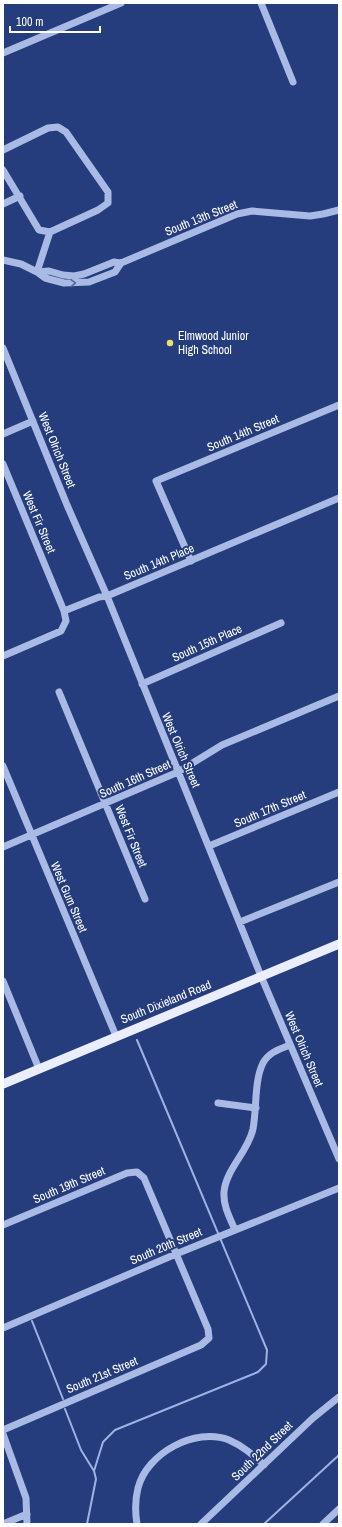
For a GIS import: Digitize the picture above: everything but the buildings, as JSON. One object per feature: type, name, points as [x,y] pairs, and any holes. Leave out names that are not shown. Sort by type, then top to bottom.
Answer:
[{"type":"main road","name":"South Dixieland Road","points":[[3,1084],[339,944]]},
{"type":"street","points":[[3,53],[121,3]]},
{"type":"street","points":[[261,3],[293,82]]},
{"type":"street","points":[[3,150],[48,128],[58,127],[66,132],[108,192],[108,203],[98,210],[50,232],[39,230],[20,196],[3,170]]},
{"type":"street","points":[[3,204],[20,196]]},
{"type":"street","name":"South 13th Street","points":[[3,260],[21,264],[45,278],[64,283],[89,282],[115,272],[121,263],[237,214],[252,210],[310,216],[339,210]]},
{"type":"street","points":[[37,272],[50,232]]},
{"type":"street","name":"West Olrich Street","points":[[3,348],[67,505],[107,596],[261,976],[339,1160]]},
{"type":"street","name":"South 14th Street","points":[[191,560],[156,481],[339,404]]},
{"type":"street","points":[[3,434],[33,420]]},
{"type":"street","name":"West Fir Street","points":[[3,464],[64,611]]},
{"type":"street","name":"South 14th Place","points":[[64,611],[99,597],[107,596],[339,498]]},
{"type":"street","points":[[3,655],[61,631],[66,621],[64,611]]},
{"type":"street","name":"South 15th Place","points":[[142,684],[281,622]]},
{"type":"street","name":"West Fir Street","points":[[59,692],[145,899]]},
{"type":"street","name":"South 16th Street","points":[[3,847],[178,772],[222,744],[339,696]]},
{"type":"street","name":"West Gum Street","points":[[3,766],[116,1036]]},
{"type":"street","name":"South 17th Street","points":[[209,846],[339,792]]},
{"type":"street","points":[[240,922],[339,882]]},
{"type":"street","points":[[3,981],[39,1069]]},
{"type":"street","points":[[235,1230],[225,1206],[225,1186],[253,1130],[259,1073],[264,1061],[272,1052],[290,1045]]},
{"type":"street","points":[[218,1103],[256,1108]]},
{"type":"street","name":"South 19th Street","points":[[3,1225],[127,1173],[138,1172],[144,1178],[176,1254]]},
{"type":"street","name":"South 20th Street","points":[[3,1328],[176,1254],[339,1188]]},
{"type":"street","name":"South 21st Street","points":[[3,1430],[201,1345],[209,1338],[208,1329],[176,1254]]},
{"type":"street","name":"South 22nd Street","points":[[202,1524],[313,1418],[339,1397]]},
{"type":"street","points":[[3,1434],[26,1498],[27,1524]]},
{"type":"street","points":[[137,1524],[135,1509],[138,1487],[147,1469],[163,1453],[176,1445],[192,1439],[208,1437],[228,1440],[245,1448],[264,1465]]},
{"type":"street","points":[[323,1524],[339,1509]]},
{"type":"street","points":[[3,1524],[27,1514]]},
{"type":"waterway","points":[[87,1524],[96,1479],[94,1471],[103,1442],[115,1430],[258,1372],[266,1364],[267,1350],[137,1040]]},
{"type":"waterway","points":[[32,1321],[63,1399]]},
{"type":"waterway","points":[[65,1409],[81,1450],[94,1471]]},
{"type":"waterway","points":[[264,1524],[339,1455]]},
{"type":"place","name":"Elmwood Junior High School","points":[[170,343]]}]
